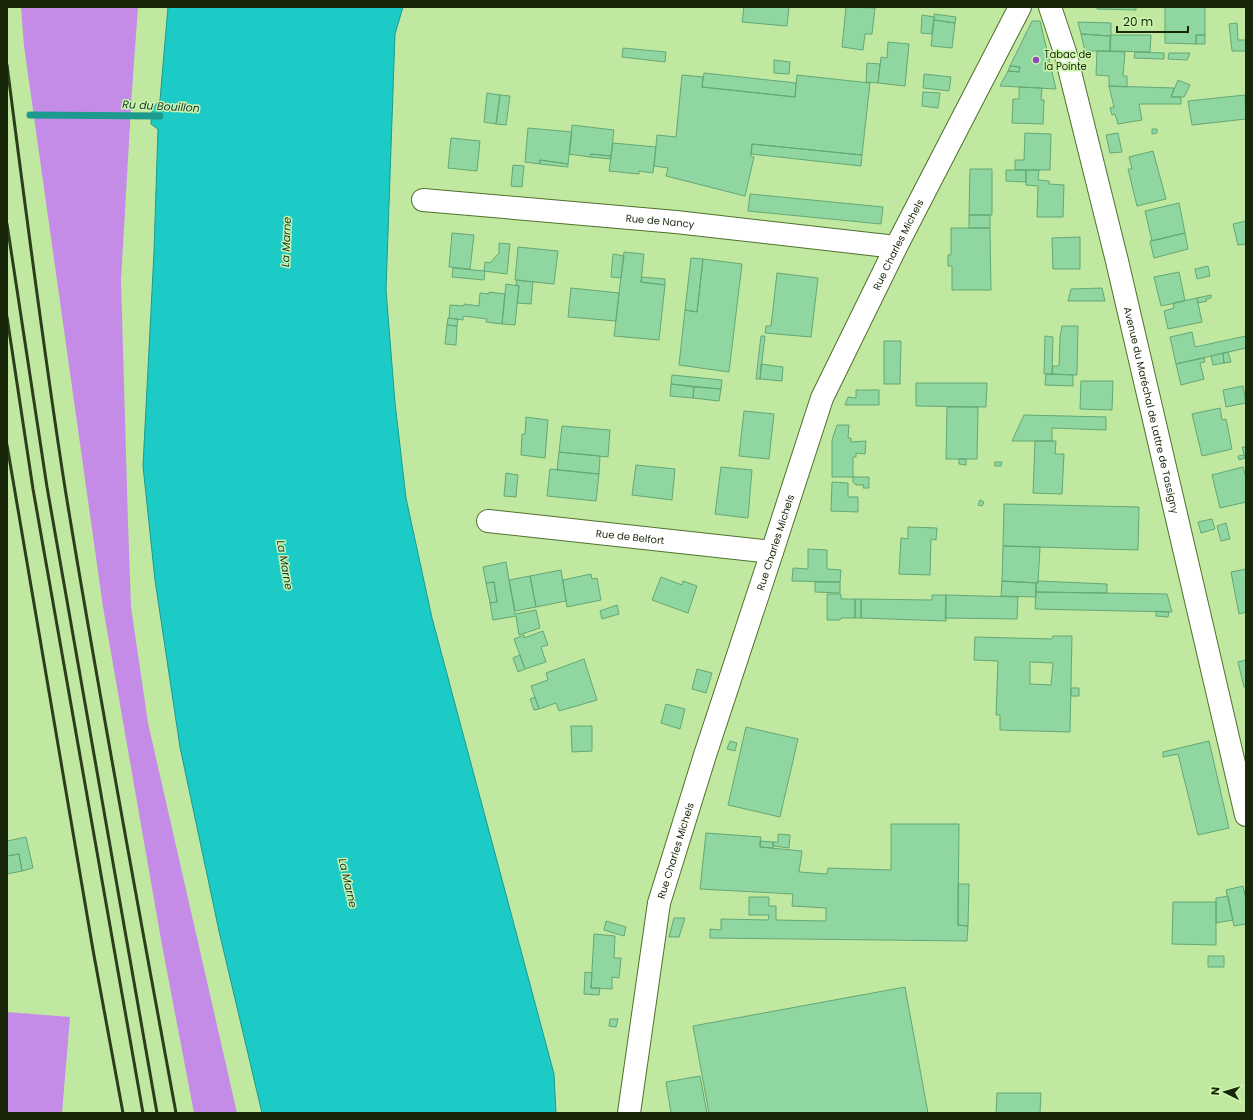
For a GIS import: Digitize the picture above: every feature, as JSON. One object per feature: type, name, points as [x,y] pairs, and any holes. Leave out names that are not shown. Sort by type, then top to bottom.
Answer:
[{"type":"street","name":"Rue Charles Michels","points":[[629,1113],[659,903],[704,755],[822,398],[896,247],[1020,7]]},
{"type":"street","name":"Avenue du Maréchal de Lattre de Tassigny","points":[[1050,7],[1065,52],[1115,253],[1246,815]]},
{"type":"street","name":"Rue de Nancy","points":[[423,200],[676,222],[896,247]]},
{"type":"street","name":"Rue de Belfort","points":[[488,520],[772,552]]},
{"type":"shaded area","points":[[21,7],[138,7],[121,280],[131,607],[148,723],[237,1113],[194,1113],[162,945],[103,607],[24,46]]},
{"type":"shaded area","points":[[7,1012],[70,1017],[62,1113],[7,1113]]},
{"type":"water","name":"La Marne","points":[[168,7],[403,7],[395,34],[386,290],[395,403],[406,498],[432,618],[554,1074],[556,1113],[262,1113],[219,931],[180,747],[155,580],[143,466],[154,252],[158,129],[151,124],[152,110],[160,100]]},
{"type":"building","points":[[744,7],[789,7],[787,26],[742,22]]},
{"type":"building","points":[[846,7],[875,8],[872,34],[865,34],[863,50],[842,47]]},
{"type":"building","points":[[1097,7],[1136,7],[1136,10],[1097,9]]},
{"type":"building","points":[[1165,7],[1205,7],[1205,35],[1196,35],[1196,44],[1165,43]]},
{"type":"building","points":[[934,14],[956,17],[955,23],[934,20]]},
{"type":"building","points":[[922,15],[934,17],[932,34],[921,33]]},
{"type":"building","points":[[934,20],[955,23],[952,48],[931,46]]},
{"type":"building","points":[[1032,21],[1040,21],[1056,89],[1000,86],[1008,71],[1019,72],[1020,67],[1010,66]]},
{"type":"building","points":[[1078,22],[1111,23],[1111,36],[1081,34]]},
{"type":"building","points":[[1237,23],[1238,40],[1246,40],[1246,51],[1232,51],[1229,24]]},
{"type":"building","points":[[1081,34],[1111,36],[1110,51],[1085,51]]},
{"type":"building","points":[[1110,35],[1151,35],[1150,52],[1110,51]]},
{"type":"building","points":[[1196,35],[1205,35],[1205,44],[1196,44]]},
{"type":"building","points":[[888,42],[909,44],[905,86],[878,83],[881,57],[887,58]]},
{"type":"building","points":[[623,48],[666,52],[665,62],[622,57]]},
{"type":"building","points":[[1097,51],[1125,52],[1123,76],[1127,76],[1127,87],[1109,86],[1109,76],[1096,75]]},
{"type":"building","points":[[1135,52],[1164,53],[1164,59],[1134,58]]},
{"type":"building","points":[[1169,53],[1190,53],[1187,60],[1168,59]]},
{"type":"building","points":[[774,60],[790,62],[789,74],[774,73]]},
{"type":"building","points":[[867,63],[880,64],[878,83],[866,82]]},
{"type":"building","points":[[1010,66],[1020,67],[1019,72],[1008,71]]},
{"type":"building","points":[[704,73],[796,83],[795,97],[702,87]]},
{"type":"building","points":[[924,74],[951,77],[949,91],[923,88]]},
{"type":"building","points":[[682,75],[703,77],[702,87],[795,97],[797,75],[870,83],[862,155],[752,144],[751,156],[754,157],[745,196],[666,176],[668,168],[654,166],[657,135],[676,137]]},
{"type":"building","points":[[1178,80],[1190,85],[1184,97],[1171,97]]},
{"type":"building","points":[[1109,86],[1174,88],[1171,97],[1181,97],[1181,104],[1139,104],[1142,120],[1118,124],[1115,114],[1112,115],[1110,108],[1114,107]]},
{"type":"building","points":[[1019,87],[1042,88],[1041,100],[1044,100],[1043,124],[1012,123],[1013,99],[1019,99]]},
{"type":"building","points":[[923,92],[940,93],[938,108],[922,106]]},
{"type":"building","points":[[487,93],[500,95],[496,124],[484,122]]},
{"type":"building","points":[[500,95],[510,96],[506,125],[496,124]]},
{"type":"building","points":[[1245,95],[1246,119],[1192,125],[1188,101]]},
{"type":"building","points":[[572,125],[614,130],[611,156],[591,154],[590,157],[569,154]]},
{"type":"building","points":[[528,128],[572,132],[568,164],[540,160],[540,164],[525,162]]},
{"type":"building","points":[[1152,129],[1157,129],[1157,133],[1152,134]]},
{"type":"building","points":[[1025,133],[1051,134],[1050,170],[1015,170],[1015,160],[1024,160]]},
{"type":"building","points":[[1118,133],[1122,152],[1110,153],[1106,135]]},
{"type":"building","points":[[451,138],[480,141],[477,171],[448,168]]},
{"type":"building","points":[[613,143],[656,147],[653,173],[639,171],[639,174],[609,171]]},
{"type":"building","points":[[752,144],[862,155],[861,166],[751,154]]},
{"type":"building","points":[[1153,151],[1166,199],[1137,206],[1128,169],[1132,169],[1129,157]]},
{"type":"building","points":[[591,154],[611,156],[611,159],[590,157]]},
{"type":"building","points":[[540,160],[568,164],[568,167],[540,164]]},
{"type":"building","points":[[513,165],[524,166],[522,187],[511,186]]},
{"type":"building","points":[[970,169],[992,169],[992,215],[969,215]]},
{"type":"building","points":[[1006,170],[1026,170],[1026,182],[1006,181]]},
{"type":"building","points":[[1026,170],[1039,170],[1038,180],[1049,181],[1049,184],[1064,185],[1063,217],[1037,217],[1038,186],[1026,185]]},
{"type":"building","points":[[750,194],[883,207],[881,224],[748,211]]},
{"type":"building","points":[[1179,203],[1185,233],[1152,241],[1145,211]]},
{"type":"building","points":[[969,215],[990,215],[990,228],[969,228]]},
{"type":"building","points":[[1246,221],[1246,244],[1238,245],[1233,224]]},
{"type":"building","points":[[951,228],[990,228],[991,290],[952,290],[952,266],[948,266],[948,255],[951,255]]},
{"type":"building","points":[[452,233],[474,235],[470,269],[449,267]]},
{"type":"building","points":[[1185,233],[1188,249],[1154,258],[1150,241]]},
{"type":"building","points":[[1080,237],[1080,269],[1053,269],[1052,238]]},
{"type":"building","points":[[499,243],[510,244],[507,274],[484,271],[485,262],[490,263],[499,253]]},
{"type":"building","points":[[518,247],[558,251],[554,284],[515,280]]},
{"type":"building","points":[[624,252],[644,254],[641,282],[665,285],[659,340],[614,336]]},
{"type":"building","points":[[613,254],[624,256],[621,278],[611,277]]},
{"type":"building","points":[[691,258],[703,259],[697,312],[685,310]]},
{"type":"building","points":[[703,259],[742,264],[729,372],[679,365],[685,310],[697,312]]},
{"type":"building","points":[[1208,266],[1210,276],[1197,279],[1195,269]]},
{"type":"building","points":[[453,268],[485,271],[484,280],[452,277]]},
{"type":"building","points":[[1179,272],[1185,301],[1161,306],[1154,277]]},
{"type":"building","points":[[777,273],[818,278],[811,337],[765,333],[766,326],[771,326]]},
{"type":"building","points":[[642,277],[665,279],[665,285],[641,282]]},
{"type":"building","points":[[517,280],[533,282],[531,304],[517,303],[519,286],[516,285]]},
{"type":"building","points":[[506,284],[519,286],[515,325],[502,324]]},
{"type":"building","points":[[571,288],[619,293],[616,321],[568,317]]},
{"type":"building","points":[[1102,288],[1105,301],[1068,301],[1071,289]]},
{"type":"building","points":[[489,292],[505,294],[502,324],[486,322],[487,319],[463,316],[463,320],[449,318],[450,305],[464,306],[464,304],[479,306],[480,293],[489,294]]},
{"type":"building","points":[[1211,295],[1211,298],[1206,299],[1207,301],[1198,303],[1197,298]]},
{"type":"building","points":[[1197,298],[1202,322],[1168,329],[1164,311],[1174,308],[1173,303]]},
{"type":"building","points":[[448,318],[458,319],[457,326],[447,325]]},
{"type":"building","points":[[447,325],[457,326],[456,345],[445,344]]},
{"type":"building","points":[[1062,326],[1078,326],[1077,375],[1052,374],[1053,366],[1059,366]]},
{"type":"building","points":[[1192,332],[1195,347],[1246,336],[1246,348],[1176,364],[1170,337]]},
{"type":"building","points":[[761,336],[765,336],[760,379],[756,379]]},
{"type":"building","points":[[1045,336],[1053,337],[1052,374],[1044,374]]},
{"type":"building","points":[[884,341],[901,341],[900,384],[884,384]]},
{"type":"building","points":[[1228,352],[1231,362],[1224,363],[1223,353]]},
{"type":"building","points":[[1223,353],[1224,363],[1213,365],[1211,356]]},
{"type":"building","points":[[1204,358],[1205,362],[1200,363],[1204,379],[1181,385],[1176,364]]},
{"type":"building","points":[[761,364],[783,367],[782,381],[760,379]]},
{"type":"building","points":[[1046,374],[1073,375],[1073,386],[1045,385]]},
{"type":"building","points":[[672,375],[722,380],[721,389],[671,384]]},
{"type":"building","points":[[1081,381],[1113,381],[1112,410],[1080,409]]},
{"type":"building","points":[[916,383],[987,383],[986,407],[916,406]]},
{"type":"building","points":[[671,384],[694,387],[693,398],[670,396]]},
{"type":"building","points":[[1243,386],[1246,403],[1226,407],[1223,390]]},
{"type":"building","points":[[694,387],[721,389],[719,401],[693,398]]},
{"type":"building","points":[[856,390],[879,390],[879,405],[845,405],[848,397],[856,398]]},
{"type":"building","points":[[947,407],[978,407],[977,459],[946,459]]},
{"type":"building","points":[[1220,408],[1222,420],[1226,419],[1232,449],[1202,456],[1192,414]]},
{"type":"building","points":[[744,411],[774,414],[769,459],[739,456]]},
{"type":"building","points":[[1024,415],[1106,417],[1106,430],[1052,428],[1052,441],[1012,441]]},
{"type":"building","points":[[526,417],[548,420],[545,458],[521,455],[522,434],[525,434]]},
{"type":"building","points":[[837,425],[849,425],[848,438],[851,438],[851,442],[866,441],[865,454],[856,453],[856,457],[853,457],[853,477],[832,477],[832,440]]},
{"type":"building","points":[[562,426],[610,430],[608,457],[559,452]]},
{"type":"building","points":[[1035,441],[1056,441],[1055,454],[1064,454],[1062,494],[1033,493]]},
{"type":"building","points":[[1242,447],[1246,447],[1246,458],[1245,458]]},
{"type":"building","points":[[559,452],[600,456],[599,474],[557,470]]},
{"type":"building","points":[[1244,455],[1245,458],[1239,460],[1238,456]]},
{"type":"building","points":[[959,459],[966,459],[966,465],[959,464]]},
{"type":"building","points":[[995,462],[1002,462],[1001,466],[995,466]]},
{"type":"building","points":[[636,465],[675,469],[672,500],[632,495]]},
{"type":"building","points":[[721,467],[752,470],[748,518],[715,514]]},
{"type":"building","points":[[1243,467],[1246,478],[1246,502],[1220,508],[1212,475]]},
{"type":"building","points":[[550,469],[599,474],[596,501],[547,496]]},
{"type":"building","points":[[506,473],[518,475],[516,497],[504,496]]},
{"type":"building","points":[[853,477],[869,477],[869,488],[863,488],[864,485],[856,485],[853,482]]},
{"type":"building","points":[[832,482],[848,483],[848,497],[858,497],[858,512],[831,511]]},
{"type":"building","points":[[980,500],[984,502],[982,506],[978,505]]},
{"type":"building","points":[[1004,504],[1139,507],[1138,550],[1003,546]]},
{"type":"building","points":[[1212,519],[1215,529],[1201,533],[1198,522]]},
{"type":"building","points":[[1226,523],[1230,539],[1221,541],[1217,526]]},
{"type":"building","points":[[908,527],[937,528],[936,540],[931,539],[930,575],[899,574],[901,538],[908,539]]},
{"type":"building","points":[[1003,546],[1040,547],[1038,583],[1002,581]]},
{"type":"building","points":[[808,549],[827,550],[827,569],[841,570],[840,582],[792,581],[793,568],[808,569]]},
{"type":"building","points":[[506,562],[515,614],[536,610],[540,628],[519,635],[516,616],[493,620],[490,603],[497,602],[494,582],[486,583],[483,567]]},
{"type":"building","points":[[1246,569],[1246,612],[1239,614],[1231,572]]},
{"type":"building","points":[[561,570],[566,601],[536,607],[530,576]]},
{"type":"building","points":[[591,574],[592,579],[597,578],[601,600],[567,607],[563,580]]},
{"type":"building","points":[[530,576],[536,607],[515,611],[509,580]]},
{"type":"building","points":[[661,577],[682,585],[683,581],[697,586],[688,613],[652,600]]},
{"type":"building","points":[[1002,581],[1036,583],[1036,597],[1001,596]]},
{"type":"building","points":[[1038,581],[1107,584],[1107,593],[1036,592],[1036,583],[1038,583]]},
{"type":"building","points":[[494,582],[497,602],[490,603],[486,583]]},
{"type":"building","points":[[815,582],[840,582],[840,593],[815,592]]},
{"type":"building","points":[[1036,592],[1167,594],[1172,612],[1035,609]]},
{"type":"building","points":[[827,594],[841,594],[841,599],[855,599],[855,618],[827,620]]},
{"type":"building","points":[[932,595],[946,595],[946,621],[861,618],[861,599],[932,600]]},
{"type":"building","points":[[946,595],[1018,597],[1017,619],[945,618]]},
{"type":"building","points":[[855,599],[861,599],[861,618],[855,618]]},
{"type":"building","points":[[617,605],[619,614],[602,619],[600,611]]},
{"type":"building","points":[[1156,611],[1169,612],[1168,617],[1156,616]]},
{"type":"building","points":[[543,631],[548,645],[541,647],[546,662],[525,669],[514,639],[524,635],[524,638]]},
{"type":"building","points":[[1053,636],[1072,636],[1070,732],[1000,730],[1000,715],[996,715],[998,661],[974,660],[975,637],[1052,639]],"holes":[[[1030,662],[1053,663],[1051,685],[1030,684]]]},
{"type":"building","points":[[520,655],[525,669],[518,672],[513,658]]},
{"type":"building","points":[[584,659],[597,700],[559,711],[556,703],[539,709],[531,686],[548,680],[546,673]]},
{"type":"building","points":[[1246,660],[1246,687],[1244,687],[1238,662]]},
{"type":"building","points":[[697,669],[712,673],[706,693],[692,689]]},
{"type":"building","points":[[1071,688],[1079,688],[1079,696],[1071,696]]},
{"type":"building","points":[[535,697],[539,709],[534,710],[530,699]]},
{"type":"building","points":[[666,704],[685,709],[680,729],[661,723]]},
{"type":"building","points":[[571,726],[592,726],[592,751],[572,752]]},
{"type":"building","points":[[746,727],[798,739],[780,817],[728,805]]},
{"type":"building","points":[[730,741],[737,743],[735,751],[727,749]]},
{"type":"building","points":[[1209,741],[1229,828],[1198,835],[1178,754],[1163,757],[1163,752]]},
{"type":"building","points":[[891,824],[959,824],[958,925],[968,926],[967,941],[710,938],[710,929],[721,930],[721,919],[768,920],[769,915],[749,915],[749,897],[769,897],[769,906],[776,906],[776,920],[826,921],[826,908],[792,906],[793,894],[700,889],[706,833],[761,837],[760,847],[802,851],[799,872],[827,874],[828,868],[891,870]]},
{"type":"building","points":[[778,834],[790,835],[789,848],[773,846],[773,842],[778,842]]},
{"type":"building","points":[[26,837],[33,868],[22,871],[19,854],[7,856],[7,841]]},
{"type":"building","points":[[760,841],[773,842],[773,848],[760,847]]},
{"type":"building","points":[[19,854],[22,871],[7,874],[7,856]]},
{"type":"building","points":[[958,884],[969,884],[968,926],[958,925]]},
{"type":"building","points":[[1243,886],[1246,899],[1246,924],[1234,926],[1226,890]]},
{"type":"building","points":[[1228,896],[1233,920],[1216,923],[1216,898]]},
{"type":"building","points":[[1173,902],[1216,902],[1216,945],[1172,944]]},
{"type":"building","points":[[674,918],[685,918],[679,937],[669,937]]},
{"type":"building","points":[[606,921],[626,927],[624,936],[604,930]]},
{"type":"building","points":[[594,934],[615,936],[614,958],[621,958],[619,978],[612,977],[612,989],[591,988]]},
{"type":"building","points":[[1208,956],[1224,956],[1224,967],[1208,967]]},
{"type":"building","points":[[585,972],[592,973],[591,988],[600,988],[599,995],[584,994]]},
{"type":"building","points":[[905,987],[928,1113],[709,1113],[693,1026]]},
{"type":"building","points":[[610,1019],[618,1019],[616,1027],[609,1026]]},
{"type":"building","points":[[700,1076],[707,1113],[671,1113],[666,1082]]},
{"type":"building","points":[[997,1093],[1041,1093],[1040,1113],[996,1113]]},
{"type":"waterway","name":"Ru du Bouillon","points":[[30,115],[160,116]]},
{"type":"railway","points":[[7,65],[27,224],[65,488],[105,723],[176,1113]]},
{"type":"railway","points":[[7,224],[47,487],[157,1113]]},
{"type":"railway","points":[[7,317],[33,489],[143,1113]]},
{"type":"railway","points":[[7,445],[93,950],[123,1113]]},
{"type":"place","name":"Tabac de la Pointe","points":[[1036,60]]}]
